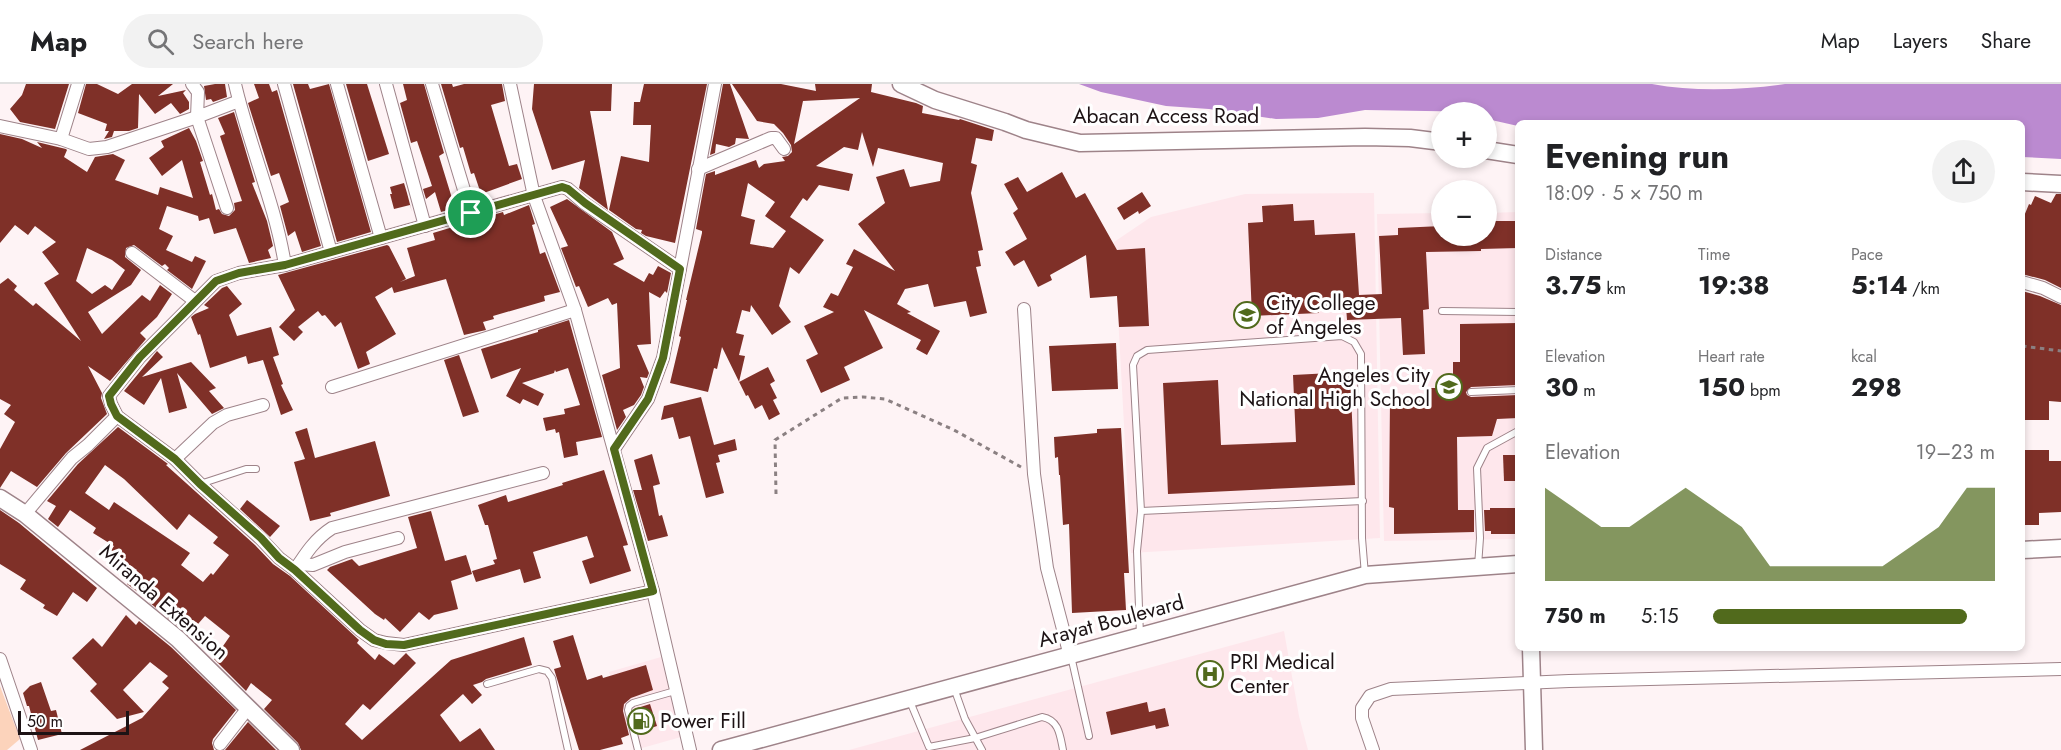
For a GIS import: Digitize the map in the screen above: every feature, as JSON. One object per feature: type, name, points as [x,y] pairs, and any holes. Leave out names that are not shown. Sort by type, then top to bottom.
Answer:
[{"type":"main road","name":"Abacan Access Road","points":[[901,84],[935,100],[1026,130],[1080,143],[1365,137],[1431,141]]},
{"type":"main road","points":[[1497,152],[1515,155]]},
{"type":"main road","points":[[2025,182],[2061,184]]},
{"type":"main road","name":"Miranda Extension","points":[[0,498],[25,514],[178,639],[291,750]]},
{"type":"main road","points":[[2025,549],[2061,548]]},
{"type":"main road","name":"Arayat Boulevard","points":[[721,750],[1365,575],[1515,564]]},
{"type":"main road","points":[[1531,651],[1534,750]]},
{"type":"street","points":[[61,139],[78,84]]},
{"type":"street","points":[[192,84],[198,92],[197,117],[227,208]]},
{"type":"street","points":[[235,84],[264,177],[285,265]]},
{"type":"street","points":[[284,84],[331,252]]},
{"type":"street","points":[[337,84],[381,238]]},
{"type":"street","points":[[386,84],[425,226]]},
{"type":"street","points":[[432,84],[471,213]]},
{"type":"street","points":[[510,84],[534,196],[575,310],[653,591],[690,750]]},
{"type":"street","points":[[614,449],[648,399],[663,358],[715,84]]},
{"type":"street","points":[[0,126],[61,139],[89,149],[107,147],[239,101]]},
{"type":"street","points":[[698,169],[771,138],[776,138],[784,149]]},
{"type":"street","points":[[653,591],[404,645],[386,644],[374,640],[360,630],[297,567],[279,558],[261,538],[175,459],[117,416],[109,396],[140,357],[216,281],[239,273],[285,265],[562,187],[680,269]]},
{"type":"street","points":[[132,253],[195,301]]},
{"type":"street","points":[[2025,283],[2061,297]]},
{"type":"street","points":[[1024,309],[1034,474],[1047,568],[1071,656]]},
{"type":"street","points":[[332,387],[575,310]]},
{"type":"street","points":[[175,459],[213,423],[227,415],[263,405]]},
{"type":"street","points":[[25,514],[72,458],[117,416]]},
{"type":"street","points":[[297,567],[321,535],[332,528],[543,474]]},
{"type":"street","points":[[297,567],[313,566],[345,552],[399,538]]},
{"type":"street","points":[[0,659],[26,748]]},
{"type":"street","points":[[1373,750],[1362,718],[1362,708],[1370,696],[1391,689],[1533,682],[2061,669]]},
{"type":"street","points":[[220,744],[248,708]]},
{"type":"lane","points":[[1442,311],[1515,312]]},
{"type":"lane","points":[[1141,636],[1137,552],[1141,511],[1133,365],[1137,356],[1147,350],[1342,336],[1354,342],[1361,354],[1362,538],[1365,575]]},
{"type":"lane","points":[[1471,392],[1515,390]]},
{"type":"lane","points":[[1478,567],[1480,538],[1477,468],[1487,448],[1515,432]]},
{"type":"lane","points":[[200,484],[246,469],[256,469]]},
{"type":"lane","points":[[1141,511],[1363,501]]},
{"type":"lane","points":[[1071,656],[1089,736]]},
{"type":"lane","points":[[487,684],[539,669],[547,671],[552,678],[568,750]]},
{"type":"lane","points":[[953,687],[982,750]]},
{"type":"lane","points":[[638,750],[629,706],[675,691]]},
{"type":"lane","points":[[909,698],[929,749]]},
{"type":"lane","points":[[921,750],[975,738],[1041,717],[1054,722],[1063,750]]},
{"type":"path","points":[[2025,346],[2061,351]]},
{"type":"path","points":[[776,494],[775,440],[842,398],[885,399],[954,430],[1034,474]]},
{"type":"shaded area","points":[[1079,84],[1652,84],[1718,89],[1785,84],[2061,84],[2061,159],[2025,157],[2025,120],[1515,120],[1515,125],[1497,121],[1497,102],[1431,102],[1431,111],[1365,110],[1318,118],[1276,119],[1209,109],[1166,106],[1101,92]]},
{"type":"shaded area","name":"City College of Angeles","points":[[1374,193],[1380,538],[1131,553],[1114,242],[1151,217],[1245,194]]},
{"type":"shaded area","name":"Angeles City National High School","points":[[1515,212],[1515,539],[1384,541],[1377,214],[1431,213],[1431,246],[1497,246],[1497,213]]},
{"type":"shaded area","name":"PRI Medical Center","points":[[1284,631],[1299,716],[1308,750],[849,750]]},
{"type":"shaded area","points":[[661,657],[681,737],[635,750],[609,672]]},
{"type":"shaded area","points":[[0,686],[20,739],[7,750],[0,750]]},
{"type":"building","points":[[26,84],[69,84],[55,129],[20,122],[10,109],[22,95]]},
{"type":"building","points":[[86,84],[97,84],[118,94],[132,84],[173,84],[158,96],[186,90],[183,93],[189,102],[189,109],[180,114],[171,103],[155,114],[139,94],[138,128],[129,131],[114,131],[112,137],[104,139],[109,131],[105,131],[107,124],[78,113]]},
{"type":"building","points":[[225,84],[227,97],[213,102],[211,99],[206,100],[204,86]]},
{"type":"building","points":[[254,84],[269,84],[272,92],[277,90],[321,246],[302,252],[295,231],[288,236],[280,206],[289,202],[279,173],[271,176],[248,103],[259,98]]},
{"type":"building","points":[[293,84],[308,84],[310,89],[329,84],[371,232],[337,242]]},
{"type":"building","points":[[346,84],[367,84],[389,154],[368,161]]},
{"type":"building","points":[[403,84],[424,84],[444,153],[439,156],[455,208],[441,212],[435,192],[426,199],[423,189],[432,186],[417,141],[411,143],[400,103],[407,100]]},
{"type":"building","points":[[441,84],[452,84],[453,87],[464,84],[502,84],[505,101],[491,105],[509,166],[517,164],[522,179],[481,194],[474,173],[471,174],[463,147],[460,148]]},
{"type":"building","points":[[534,84],[612,84],[611,111],[590,111],[608,210],[579,188],[585,160],[552,170],[532,109]]},
{"type":"building","points":[[644,84],[707,84],[675,243],[646,236],[641,233],[642,230],[636,229],[609,210],[621,156],[649,162],[651,125],[633,125],[634,102],[640,102]]},
{"type":"building","points":[[723,84],[730,84],[749,139],[736,138],[735,144],[729,147],[716,144],[715,153],[710,155]]},
{"type":"building","points":[[732,84],[781,84],[816,91],[815,84],[872,84],[871,92],[916,103],[923,106],[922,113],[960,119],[994,130],[992,141],[976,138],[971,163],[977,165],[971,193],[983,250],[978,251],[981,266],[976,267],[987,313],[970,317],[966,301],[934,307],[928,284],[905,289],[897,304],[911,312],[907,313],[940,331],[927,355],[916,349],[921,340],[864,310],[883,348],[844,367],[850,380],[821,393],[806,360],[818,354],[804,326],[834,312],[823,307],[831,293],[838,296],[853,267],[846,264],[854,249],[895,271],[858,224],[885,203],[876,177],[904,169],[910,187],[940,181],[943,163],[878,148],[873,167],[862,132],[858,150],[844,147],[816,166],[853,174],[849,191],[819,185],[807,201],[803,198],[790,217],[824,240],[799,274],[790,267],[779,306],[791,322],[772,335],[751,305],[750,312],[742,310],[736,333],[744,335],[739,355],[745,356],[739,382],[722,347],[708,392],[670,383],[702,233],[696,229],[706,174],[715,171],[715,175],[756,160],[759,168],[764,164],[785,161],[782,157],[792,152],[791,145],[774,124],[757,121]],"holes":[[[860,98],[794,144],[803,101]],[[748,183],[775,202],[765,216],[786,231],[773,248],[750,244],[755,220],[741,216]]]},
{"type":"building","points":[[234,112],[255,182],[252,183],[267,221],[273,246],[268,250],[271,258],[249,263],[236,228],[214,234],[209,218],[199,221],[198,216],[167,206],[159,229],[173,236],[166,250],[192,262],[195,256],[206,261],[192,289],[167,270],[169,268],[165,264],[162,266],[134,245],[126,248],[125,257],[141,270],[131,285],[88,312],[102,334],[142,295],[150,301],[160,285],[172,294],[157,317],[140,333],[146,339],[110,381],[88,366],[102,393],[101,398],[107,414],[66,453],[37,487],[11,471],[0,488],[0,449],[15,422],[4,414],[11,405],[0,399],[0,284],[8,278],[17,286],[14,290],[33,306],[36,303],[81,341],[44,283],[59,274],[42,252],[56,242],[35,226],[28,235],[15,225],[0,243],[0,134],[22,139],[42,148],[37,142],[66,149],[64,157],[87,172],[95,157],[113,154],[125,160],[115,180],[158,195],[160,187],[193,198],[182,160],[162,176],[149,158],[164,147],[161,141],[189,128],[203,161],[200,162],[216,210],[219,209],[222,214],[229,216],[235,210],[234,203],[242,201],[220,136],[225,134],[218,118]],"holes":[[[87,248],[112,260],[125,270],[112,290],[105,285],[92,294],[76,281]]]},
{"type":"building","points":[[1062,172],[1076,198],[1085,193],[1117,250],[1145,248],[1149,326],[1119,327],[1117,296],[1090,298],[1086,255],[1050,275],[1052,280],[1038,287],[1024,260],[1014,266],[1005,252],[1027,239],[1013,213],[1018,209],[1004,184],[1018,177],[1027,192]]},
{"type":"building","points":[[404,183],[412,212],[410,205],[394,209],[390,187]]},
{"type":"building","points":[[1142,192],[1151,206],[1124,220],[1117,208]]},
{"type":"building","points":[[2056,194],[2061,194],[2061,288],[2045,280],[2025,275],[2025,214],[2035,196],[2051,203]]},
{"type":"building","points":[[567,199],[612,232],[624,259],[613,264],[644,282],[649,273],[653,275],[658,266],[671,273],[667,293],[665,291],[660,298],[649,292],[651,344],[637,345],[649,373],[647,378],[640,377],[644,387],[641,395],[634,405],[623,410],[626,417],[617,430],[602,375],[620,368],[617,303],[612,305],[608,298],[588,307],[579,286],[576,287],[561,248],[568,246],[550,207]]},
{"type":"building","points":[[1293,204],[1294,221],[1314,220],[1315,235],[1355,233],[1359,295],[1382,294],[1379,236],[1398,235],[1398,228],[1431,226],[1431,246],[1497,246],[1497,221],[1515,221],[1515,248],[1426,252],[1429,309],[1423,310],[1425,354],[1403,355],[1401,318],[1347,320],[1346,306],[1319,308],[1319,313],[1252,316],[1248,223],[1263,222],[1262,206]]},
{"type":"building","points":[[529,205],[540,254],[545,252],[560,292],[544,296],[545,301],[493,316],[494,319],[483,322],[486,330],[464,335],[446,279],[394,293],[392,287],[375,297],[396,334],[366,352],[370,364],[358,369],[341,322],[335,327],[325,315],[322,316],[318,311],[298,327],[303,332],[294,341],[279,327],[295,310],[278,275],[387,245],[406,279],[400,282],[415,276],[407,248],[435,240],[433,233],[503,212],[504,215]]},
{"type":"building","points":[[227,286],[242,304],[229,315],[237,336],[271,327],[279,355],[273,357],[283,384],[281,385],[293,410],[281,415],[263,360],[248,364],[246,356],[210,368],[200,334],[198,335],[191,317],[209,308],[204,305]]},
{"type":"building","points":[[2025,292],[2061,305],[2061,402],[2049,401],[2049,420],[2025,420]]},
{"type":"building","points":[[569,320],[602,437],[576,442],[578,455],[564,458],[559,432],[556,433],[555,429],[546,431],[543,418],[565,414],[564,409],[580,405],[568,368],[556,372],[555,370],[554,373],[522,383],[544,394],[538,406],[523,399],[520,404],[506,396],[521,368],[491,379],[481,349]]},
{"type":"building","points":[[1515,323],[1515,385],[1471,387],[1466,392],[1471,397],[1515,395],[1515,418],[1497,419],[1492,436],[1457,437],[1458,510],[1474,510],[1474,532],[1394,534],[1394,508],[1389,507],[1390,399],[1430,399],[1430,388],[1453,388],[1453,362],[1460,362],[1460,324]]},
{"type":"building","points":[[1116,343],[1118,389],[1052,391],[1049,346]]},
{"type":"building","points":[[157,351],[163,357],[142,377],[191,362],[216,388],[209,391],[224,408],[212,414],[177,373],[187,408],[169,413],[161,378],[144,405],[124,391]]},
{"type":"building","points":[[459,355],[479,412],[463,417],[444,360]]},
{"type":"building","points":[[768,367],[775,381],[770,384],[777,398],[773,400],[780,414],[769,420],[762,405],[755,409],[748,395],[746,396],[739,382]]},
{"type":"building","points":[[1350,372],[1355,485],[1168,494],[1163,383],[1218,380],[1221,445],[1296,442],[1293,375]]},
{"type":"building","points":[[701,397],[714,445],[735,439],[737,450],[718,455],[720,462],[716,463],[724,493],[706,498],[690,436],[679,439],[673,417],[661,420],[664,406]]},
{"type":"building","points":[[118,427],[168,464],[166,465],[273,564],[290,576],[359,640],[357,643],[375,660],[379,654],[394,665],[406,653],[416,663],[370,710],[363,704],[345,724],[362,740],[451,660],[524,637],[532,665],[473,685],[482,695],[472,704],[463,694],[440,715],[460,742],[480,728],[495,750],[301,750],[298,743],[264,709],[272,700],[251,683],[246,691],[214,659],[230,636],[205,616],[186,633],[127,584],[137,570],[110,552],[114,546],[93,533],[96,528],[70,510],[58,527],[48,519],[56,506],[47,501],[78,464]],"holes":[[[105,465],[124,479],[177,530],[189,514],[218,537],[213,543],[229,555],[213,575],[211,573],[203,582],[181,565],[190,553],[114,502],[109,510],[85,493]]]},
{"type":"building","points":[[307,428],[315,458],[375,441],[390,496],[310,521],[294,462],[305,459],[295,432]]},
{"type":"building","points":[[1121,428],[1129,573],[1124,573],[1126,610],[1072,613],[1069,524],[1063,525],[1060,475],[1058,457],[1055,458],[1054,437],[1097,433],[1097,429]]},
{"type":"building","points":[[2025,450],[2049,450],[2049,461],[2061,461],[2061,512],[2039,513],[2039,525],[2025,525]]},
{"type":"building","points":[[652,454],[660,484],[653,486],[659,516],[662,515],[668,536],[648,541],[633,490],[642,490],[634,460]]},
{"type":"building","points":[[1503,455],[1515,455],[1515,481],[1504,481]]},
{"type":"building","points":[[604,470],[628,545],[623,546],[631,571],[590,584],[582,561],[594,557],[587,536],[533,552],[541,578],[524,583],[520,569],[476,582],[472,571],[495,564],[493,560],[497,559],[488,525],[485,525],[478,505],[506,495],[508,502]]},
{"type":"building","points":[[247,500],[280,526],[270,537],[240,509]]},
{"type":"building","points":[[1490,508],[1515,508],[1515,534],[1491,534],[1491,531],[1485,531],[1484,510],[1490,510]]},
{"type":"building","points":[[0,510],[97,588],[87,602],[73,592],[57,616],[43,608],[45,605],[20,589],[26,580],[0,564]]},
{"type":"building","points":[[431,511],[445,561],[466,555],[472,574],[451,581],[458,609],[434,615],[429,620],[419,612],[400,632],[385,618],[384,620],[375,614],[327,570],[352,559],[359,566],[417,548],[408,517]]},
{"type":"building","points":[[126,615],[136,625],[139,621],[171,647],[236,710],[213,739],[214,750],[80,750],[142,718],[169,688],[162,682],[168,676],[150,662],[123,690],[144,712],[117,719],[90,691],[97,684],[72,658],[93,638],[102,647]]},
{"type":"building","points":[[573,635],[587,680],[602,675],[603,678],[646,665],[653,690],[631,698],[624,704],[623,711],[629,735],[621,738],[623,744],[600,750],[579,750],[554,669],[561,667],[553,641]]},
{"type":"building","points":[[41,682],[51,711],[56,710],[62,734],[38,740],[23,693],[30,686]]},
{"type":"building","points":[[1147,702],[1149,712],[1165,708],[1169,726],[1156,729],[1155,725],[1111,735],[1106,712]]},
{"type":"building","name":"Power Fill","points":[[650,704],[657,726],[639,732],[634,709]]},
{"type":"building","points":[[248,722],[276,750],[225,750]]},
{"type":"place","name":"City College of Angeles","points":[[1247,315]]},
{"type":"place","name":"Angeles City National High School","points":[[1449,387]]},
{"type":"place","name":"PRI Medical Center","points":[[1210,674]]},
{"type":"place","name":"Power Fill","points":[[641,721]]},
{"type":"route","points":[[562,187],[680,269],[663,358],[648,399],[614,449],[653,591],[404,645],[386,644],[374,640],[360,630],[269,549],[261,538],[175,459],[117,416],[109,396],[140,357],[216,281],[239,273],[285,265],[471,213],[562,187]]}]
